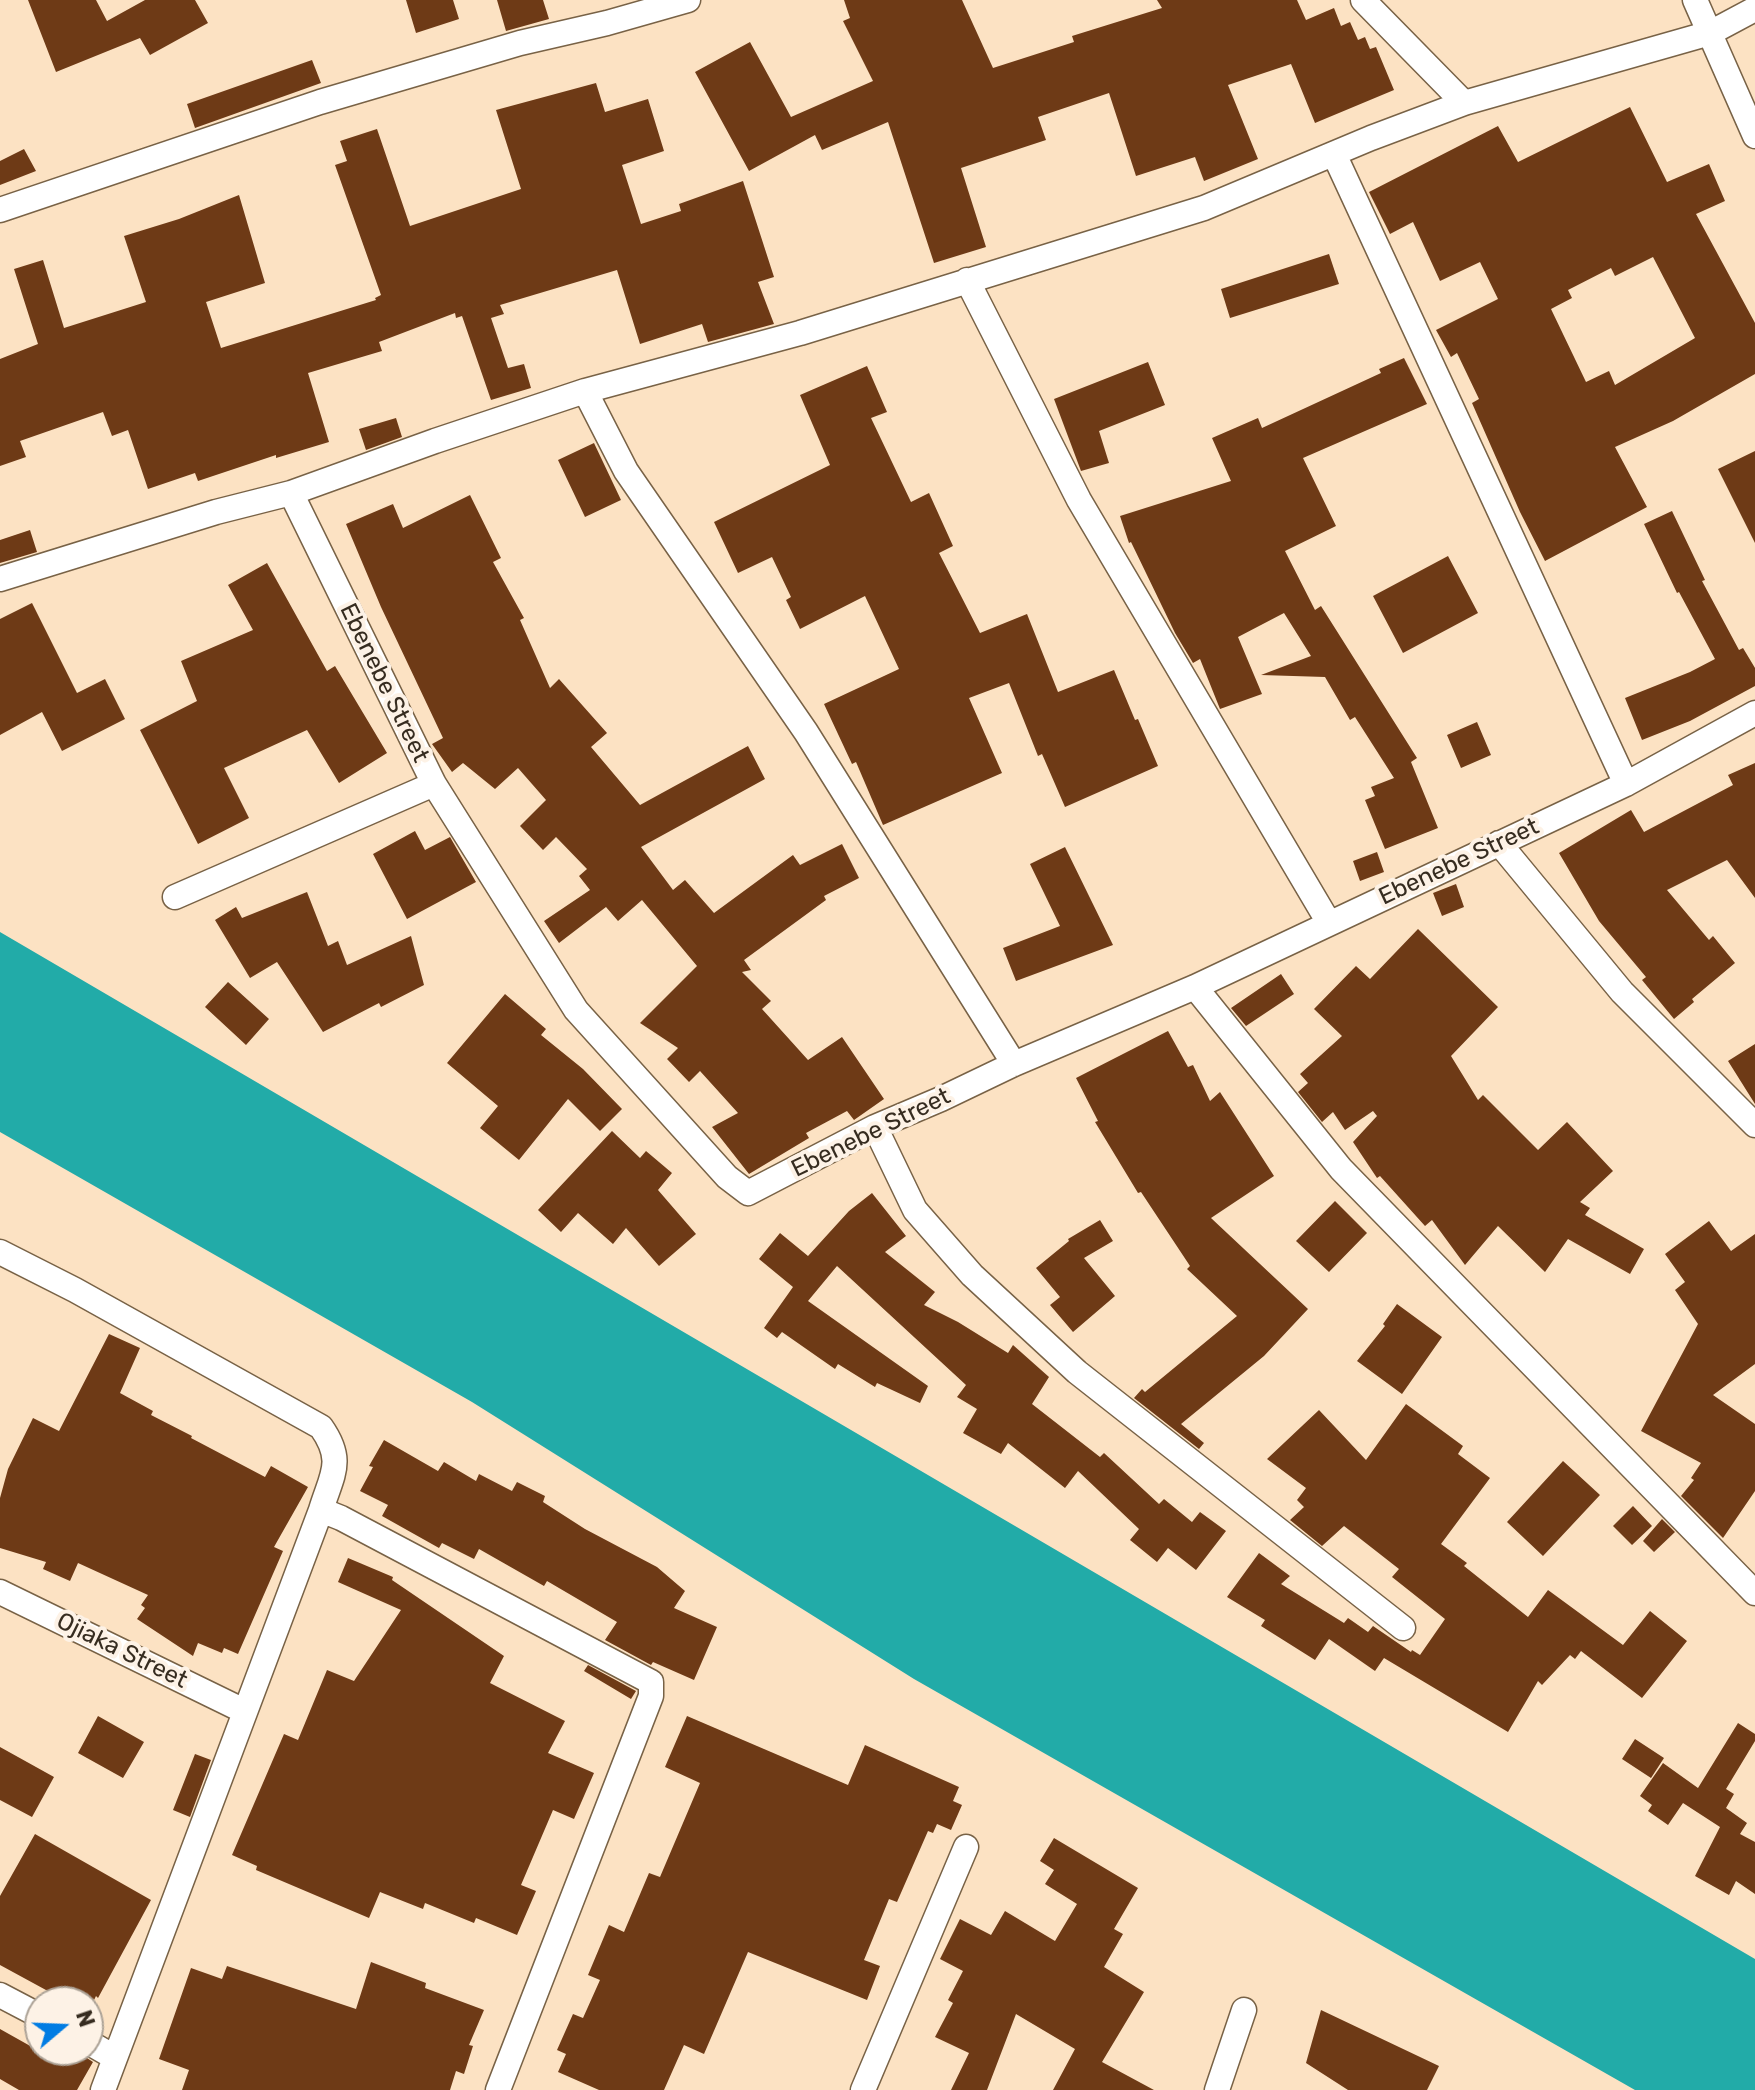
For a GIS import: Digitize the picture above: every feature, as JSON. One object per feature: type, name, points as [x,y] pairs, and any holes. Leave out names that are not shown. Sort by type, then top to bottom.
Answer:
[{"type":"street","points":[[0,210],[320,102],[520,43],[688,0]]},
{"type":"street","points":[[1363,0],[1464,103]]},
{"type":"street","points":[[1695,0],[1755,136]]},
{"type":"street","points":[[0,579],[216,512],[291,493],[585,391],[800,333],[1204,208],[1464,103],[1710,33],[1755,9]]},
{"type":"street","points":[[1334,154],[1626,784]]},
{"type":"street","points":[[967,280],[1079,500],[1329,923]]},
{"type":"street","points":[[585,391],[626,471],[806,732],[1014,1064]]},
{"type":"street","name":"Ebenebe Street","points":[[291,493],[434,784],[576,1010],[727,1177],[748,1193],[875,1127],[1195,987],[1626,784],[1755,713]]},
{"type":"street","points":[[175,897],[434,784]]},
{"type":"street","points":[[1499,843],[1622,992],[1755,1125]]},
{"type":"street","points":[[1195,987],[1341,1169],[1755,1593]]},
{"type":"street","points":[[875,1127],[915,1210],[972,1275],[1077,1372],[1403,1628]]},
{"type":"street","points":[[0,1252],[75,1290],[321,1427],[333,1444],[337,1460],[321,1510],[103,2090]]},
{"type":"street","points":[[321,1510],[639,1673],[651,1682],[651,1696],[498,2090]]},
{"type":"street","name":"Ojiaka Street","points":[[0,1592],[244,1711]]},
{"type":"street","points":[[863,2090],[966,1847]]},
{"type":"street","points":[[0,1995],[24,2008]]},
{"type":"street","points":[[1217,2090],[1244,2010]]},
{"type":"street","points":[[104,2051],[114,2057]]},
{"type":"water","points":[[0,932],[1755,1959],[1755,2090],[1635,2090],[914,1679],[472,1402],[0,1132]]},
{"type":"building","points":[[28,0],[96,0],[107,21],[145,0],[195,0],[208,23],[150,55],[140,38],[56,72]]},
{"type":"building","points":[[406,0],[453,0],[459,19],[416,33]]},
{"type":"building","points":[[497,0],[543,0],[549,19],[506,31]]},
{"type":"building","points":[[844,0],[962,0],[993,68],[1074,42],[1072,36],[1162,8],[1157,0],[1297,0],[1306,20],[1334,8],[1341,26],[1350,22],[1358,40],[1365,37],[1370,49],[1376,47],[1394,90],[1315,123],[1291,64],[1228,85],[1258,159],[1204,181],[1195,157],[1136,176],[1109,93],[1038,117],[1046,140],[961,168],[986,247],[934,263],[888,122],[822,150],[815,135],[749,171],[695,72],[750,42],[791,117],[873,81],[843,21],[850,18]]},
{"type":"building","points":[[312,60],[321,83],[195,128],[187,104]]},
{"type":"building","points":[[596,83],[605,112],[648,99],[664,151],[622,165],[641,224],[681,211],[679,204],[743,181],[774,277],[758,282],[774,324],[708,342],[702,324],[640,344],[617,270],[500,305],[504,314],[491,318],[508,368],[524,364],[531,388],[491,400],[462,316],[456,318],[455,313],[379,342],[382,351],[308,373],[329,442],[276,458],[276,455],[198,481],[195,473],[148,489],[128,430],[112,436],[103,412],[20,441],[26,457],[0,466],[0,359],[38,344],[14,269],[43,260],[64,328],[146,302],[124,236],[179,219],[239,195],[265,283],[206,302],[221,348],[376,300],[381,295],[335,165],[347,161],[340,141],[377,129],[410,226],[521,189],[496,110]]},
{"type":"building","points":[[1630,107],[1667,182],[1709,164],[1725,201],[1696,214],[1755,323],[1755,374],[1673,421],[1615,447],[1647,507],[1545,561],[1472,403],[1479,399],[1457,353],[1451,357],[1436,330],[1498,299],[1480,262],[1440,281],[1413,222],[1390,234],[1369,192],[1498,126],[1518,162]],"holes":[[[1653,257],[1695,338],[1615,385],[1609,371],[1586,382],[1551,309],[1572,298],[1568,290],[1611,268],[1615,276]]]},
{"type":"building","points":[[24,149],[36,171],[0,185],[0,161]]},
{"type":"building","points":[[1329,254],[1339,284],[1230,318],[1221,289]]},
{"type":"building","points":[[1404,358],[1427,404],[1303,458],[1336,526],[1285,551],[1315,610],[1321,606],[1417,758],[1411,762],[1438,828],[1385,849],[1365,800],[1375,796],[1371,787],[1394,778],[1355,717],[1350,720],[1325,677],[1261,675],[1311,656],[1284,613],[1238,637],[1262,694],[1220,709],[1200,659],[1193,663],[1175,633],[1129,543],[1120,516],[1231,481],[1212,438],[1258,418],[1262,428],[1381,373],[1379,369]]},
{"type":"building","points":[[1148,362],[1165,405],[1099,431],[1109,463],[1081,471],[1054,399]]},
{"type":"building","points":[[867,366],[887,412],[871,418],[911,502],[929,493],[953,546],[939,553],[980,633],[1027,614],[1058,692],[1114,670],[1158,766],[1065,807],[1042,754],[1038,756],[1009,683],[969,698],[1002,773],[883,825],[856,762],[852,764],[824,704],[899,669],[865,596],[800,629],[786,600],[791,597],[772,557],[738,573],[714,522],[830,465],[800,395]]},
{"type":"building","points":[[396,418],[402,437],[366,450],[359,429]]},
{"type":"building","points":[[594,443],[621,500],[585,517],[558,460]]},
{"type":"building","points":[[1755,451],[1755,543],[1718,469]]},
{"type":"building","points":[[470,495],[501,558],[493,562],[524,618],[520,620],[550,688],[559,679],[607,733],[591,747],[640,805],[748,746],[765,779],[641,847],[673,890],[685,880],[714,913],[793,855],[800,865],[842,844],[859,878],[824,896],[826,900],[744,960],[751,970],[742,972],[771,1001],[762,1009],[808,1060],[842,1037],[884,1099],[854,1120],[847,1111],[806,1133],[809,1138],[749,1174],[712,1127],[738,1113],[700,1071],[689,1082],[667,1059],[678,1048],[640,1023],[697,966],[642,900],[618,921],[606,907],[559,943],[544,921],[590,890],[579,876],[587,869],[556,837],[543,850],[520,826],[546,800],[518,768],[495,789],[463,763],[452,772],[432,744],[443,738],[346,524],[393,504],[403,528]]},
{"type":"building","points":[[1672,511],[1705,580],[1702,581],[1739,650],[1743,648],[1755,668],[1755,686],[1690,721],[1642,740],[1625,698],[1715,659],[1677,593],[1644,524]]},
{"type":"building","points":[[30,530],[37,552],[0,563],[0,540]]},
{"type":"building","points":[[1448,556],[1478,613],[1403,653],[1373,596]]},
{"type":"building","points":[[267,563],[327,671],[335,666],[387,753],[339,783],[307,730],[224,768],[249,818],[198,844],[140,730],[197,701],[181,661],[253,630],[228,585]]},
{"type":"building","points":[[32,603],[77,693],[105,679],[125,719],[62,751],[42,712],[0,735],[0,619]]},
{"type":"building","points":[[1477,722],[1491,755],[1461,768],[1447,735]]},
{"type":"building","points":[[1755,763],[1755,898],[1727,860],[1667,890],[1709,940],[1713,936],[1735,963],[1692,999],[1694,1002],[1674,1019],[1642,980],[1646,977],[1599,921],[1559,853],[1631,810],[1644,832],[1733,785],[1728,775]]},
{"type":"building","points":[[415,831],[425,850],[450,837],[476,882],[407,919],[373,854]]},
{"type":"building","points":[[1065,847],[1113,945],[1016,981],[1003,948],[1060,926],[1030,864]]},
{"type":"building","points":[[1377,852],[1384,872],[1360,881],[1353,861]]},
{"type":"building","points":[[1456,884],[1464,907],[1442,916],[1433,893]]},
{"type":"building","points":[[307,892],[328,946],[338,941],[347,965],[411,936],[424,985],[381,1007],[379,1003],[323,1032],[277,962],[250,978],[215,920],[236,907],[242,918]]},
{"type":"building","points":[[1418,929],[1498,1007],[1451,1056],[1478,1100],[1483,1095],[1538,1150],[1567,1122],[1613,1171],[1580,1202],[1590,1208],[1585,1215],[1644,1249],[1630,1274],[1568,1239],[1545,1272],[1498,1226],[1465,1265],[1432,1220],[1425,1226],[1380,1176],[1377,1178],[1353,1142],[1377,1116],[1373,1111],[1345,1130],[1333,1112],[1322,1122],[1298,1092],[1308,1083],[1300,1074],[1342,1036],[1314,1009],[1356,966],[1370,979]]},
{"type":"building","points":[[1281,974],[1294,994],[1246,1026],[1231,1008]]},
{"type":"building","points":[[228,982],[269,1019],[246,1045],[205,1007]]},
{"type":"building","points":[[505,994],[546,1029],[541,1035],[583,1069],[622,1109],[600,1131],[568,1099],[519,1160],[480,1128],[498,1106],[447,1063]]},
{"type":"building","points":[[1168,1031],[1188,1067],[1193,1065],[1210,1101],[1220,1092],[1274,1176],[1211,1218],[1308,1309],[1264,1356],[1181,1424],[1204,1443],[1199,1449],[1134,1398],[1237,1316],[1187,1269],[1190,1266],[1141,1192],[1138,1193],[1095,1122],[1098,1121],[1076,1078]]},
{"type":"building","points":[[1755,1044],[1755,1104],[1728,1061]]},
{"type":"building","points":[[612,1131],[640,1158],[646,1151],[672,1173],[658,1190],[696,1234],[659,1266],[626,1228],[613,1244],[578,1213],[561,1232],[538,1210]]},
{"type":"building","points":[[872,1193],[906,1236],[885,1252],[935,1292],[924,1305],[1008,1353],[1013,1345],[1049,1377],[1032,1404],[1100,1457],[1104,1453],[1159,1504],[1164,1499],[1192,1522],[1200,1512],[1226,1531],[1196,1570],[1168,1548],[1157,1562],[1130,1540],[1139,1529],[1078,1471],[1065,1488],[1008,1443],[1001,1454],[963,1433],[977,1409],[957,1397],[966,1385],[837,1266],[808,1301],[928,1386],[920,1403],[877,1383],[875,1387],[838,1364],[835,1369],[782,1332],[777,1338],[764,1328],[793,1287],[759,1259],[780,1233],[808,1256],[849,1211]]},
{"type":"building","points":[[1335,1201],[1367,1233],[1329,1272],[1296,1241]]},
{"type":"building","points":[[1100,1220],[1113,1241],[1084,1258],[1115,1296],[1073,1332],[1050,1305],[1060,1297],[1036,1268],[1068,1239]]},
{"type":"building","points":[[1709,1221],[1731,1251],[1755,1234],[1755,1364],[1713,1395],[1755,1424],[1755,1491],[1723,1538],[1681,1496],[1694,1480],[1691,1478],[1701,1463],[1641,1431],[1698,1324],[1675,1290],[1685,1282],[1665,1254]]},
{"type":"building","points":[[1397,1304],[1442,1337],[1402,1394],[1357,1361],[1385,1326],[1383,1324]]},
{"type":"building","points":[[109,1334],[140,1348],[120,1393],[153,1411],[151,1415],[265,1477],[271,1466],[308,1487],[274,1547],[283,1551],[238,1654],[224,1648],[222,1653],[198,1643],[193,1656],[137,1619],[145,1608],[141,1605],[148,1595],[78,1563],[70,1581],[43,1569],[46,1562],[0,1548],[0,1498],[8,1469],[33,1418],[59,1431]]},
{"type":"building","points":[[1406,1404],[1463,1446],[1458,1454],[1490,1478],[1441,1544],[1467,1563],[1464,1566],[1528,1617],[1548,1590],[1623,1645],[1650,1611],[1687,1641],[1642,1698],[1581,1651],[1575,1659],[1570,1655],[1542,1685],[1538,1681],[1508,1732],[1384,1658],[1375,1671],[1329,1639],[1315,1660],[1261,1626],[1265,1620],[1227,1597],[1259,1553],[1290,1576],[1281,1584],[1344,1623],[1348,1618],[1368,1632],[1373,1626],[1420,1655],[1445,1619],[1392,1577],[1399,1569],[1344,1526],[1322,1546],[1290,1520],[1304,1507],[1297,1500],[1306,1488],[1267,1459],[1319,1410],[1366,1460]]},
{"type":"building","points":[[384,1440],[438,1471],[444,1462],[476,1481],[479,1474],[512,1491],[517,1482],[545,1496],[543,1502],[585,1529],[657,1567],[685,1591],[674,1608],[717,1627],[694,1680],[653,1662],[651,1665],[605,1640],[617,1622],[547,1581],[544,1586],[479,1549],[474,1559],[442,1543],[439,1548],[382,1516],[388,1505],[360,1491],[373,1467],[369,1466]]},
{"type":"building","points":[[1563,1461],[1600,1495],[1543,1556],[1507,1522]]},
{"type":"building","points":[[1633,1506],[1652,1526],[1632,1545],[1613,1526]]},
{"type":"building","points":[[1662,1519],[1675,1532],[1654,1552],[1643,1541]]},
{"type":"building","points":[[348,1558],[393,1577],[392,1580],[504,1656],[490,1683],[565,1721],[548,1753],[594,1773],[574,1819],[553,1810],[521,1885],[536,1891],[517,1935],[476,1918],[474,1923],[425,1903],[423,1909],[380,1892],[369,1918],[256,1870],[257,1866],[232,1855],[284,1734],[298,1740],[327,1670],[354,1681],[401,1610],[338,1582]]},
{"type":"building","points":[[588,1665],[636,1691],[631,1699],[584,1671]]},
{"type":"building","points":[[98,1716],[144,1742],[123,1778],[78,1753]]},
{"type":"building","points":[[687,1716],[848,1785],[865,1745],[959,1787],[953,1801],[962,1805],[951,1830],[937,1824],[933,1833],[928,1831],[897,1902],[889,1899],[864,1960],[880,1966],[867,2000],[748,1952],[704,2054],[684,2045],[664,2090],[599,2090],[558,2072],[566,2054],[557,2050],[573,2014],[583,2018],[600,1980],[588,1975],[609,1925],[624,1932],[649,1873],[660,1877],[700,1783],[665,1767]]},
{"type":"building","points":[[1738,1723],[1755,1734],[1755,1741],[1726,1789],[1734,1794],[1726,1808],[1747,1823],[1740,1834],[1755,1842],[1755,1894],[1736,1881],[1729,1895],[1695,1876],[1720,1827],[1683,1803],[1668,1825],[1648,1811],[1652,1805],[1640,1796],[1663,1763],[1698,1788]]},
{"type":"building","points":[[1635,1739],[1664,1758],[1651,1778],[1622,1759]]},
{"type":"building","points":[[0,1747],[54,1777],[32,1817],[0,1800]]},
{"type":"building","points":[[195,1754],[211,1760],[190,1817],[173,1810]]},
{"type":"building","points":[[35,1834],[151,1900],[104,1987],[39,1986],[0,1965],[0,1896]]},
{"type":"building","points":[[1054,1838],[1138,1888],[1114,1929],[1123,1934],[1104,1967],[1144,1992],[1102,2062],[1154,2090],[1053,2090],[1075,2049],[1016,2014],[987,2090],[951,2090],[969,2053],[935,2037],[953,2003],[948,2000],[963,1971],[940,1959],[960,1919],[991,1935],[1005,1911],[1055,1941],[1077,1904],[1045,1884],[1054,1870],[1040,1861]]},
{"type":"building","points":[[371,1962],[426,1983],[425,1988],[484,2010],[469,2045],[473,2046],[464,2074],[456,2071],[450,2090],[182,2090],[189,2070],[159,2059],[191,1968],[222,1979],[227,1966],[356,2009]]},
{"type":"building","points":[[1321,2010],[1439,2066],[1427,2090],[1348,2090],[1306,2063]]},
{"type":"building","points":[[0,2029],[24,2042],[24,2066],[91,2066],[77,2090],[19,2090],[0,2079]]}]
